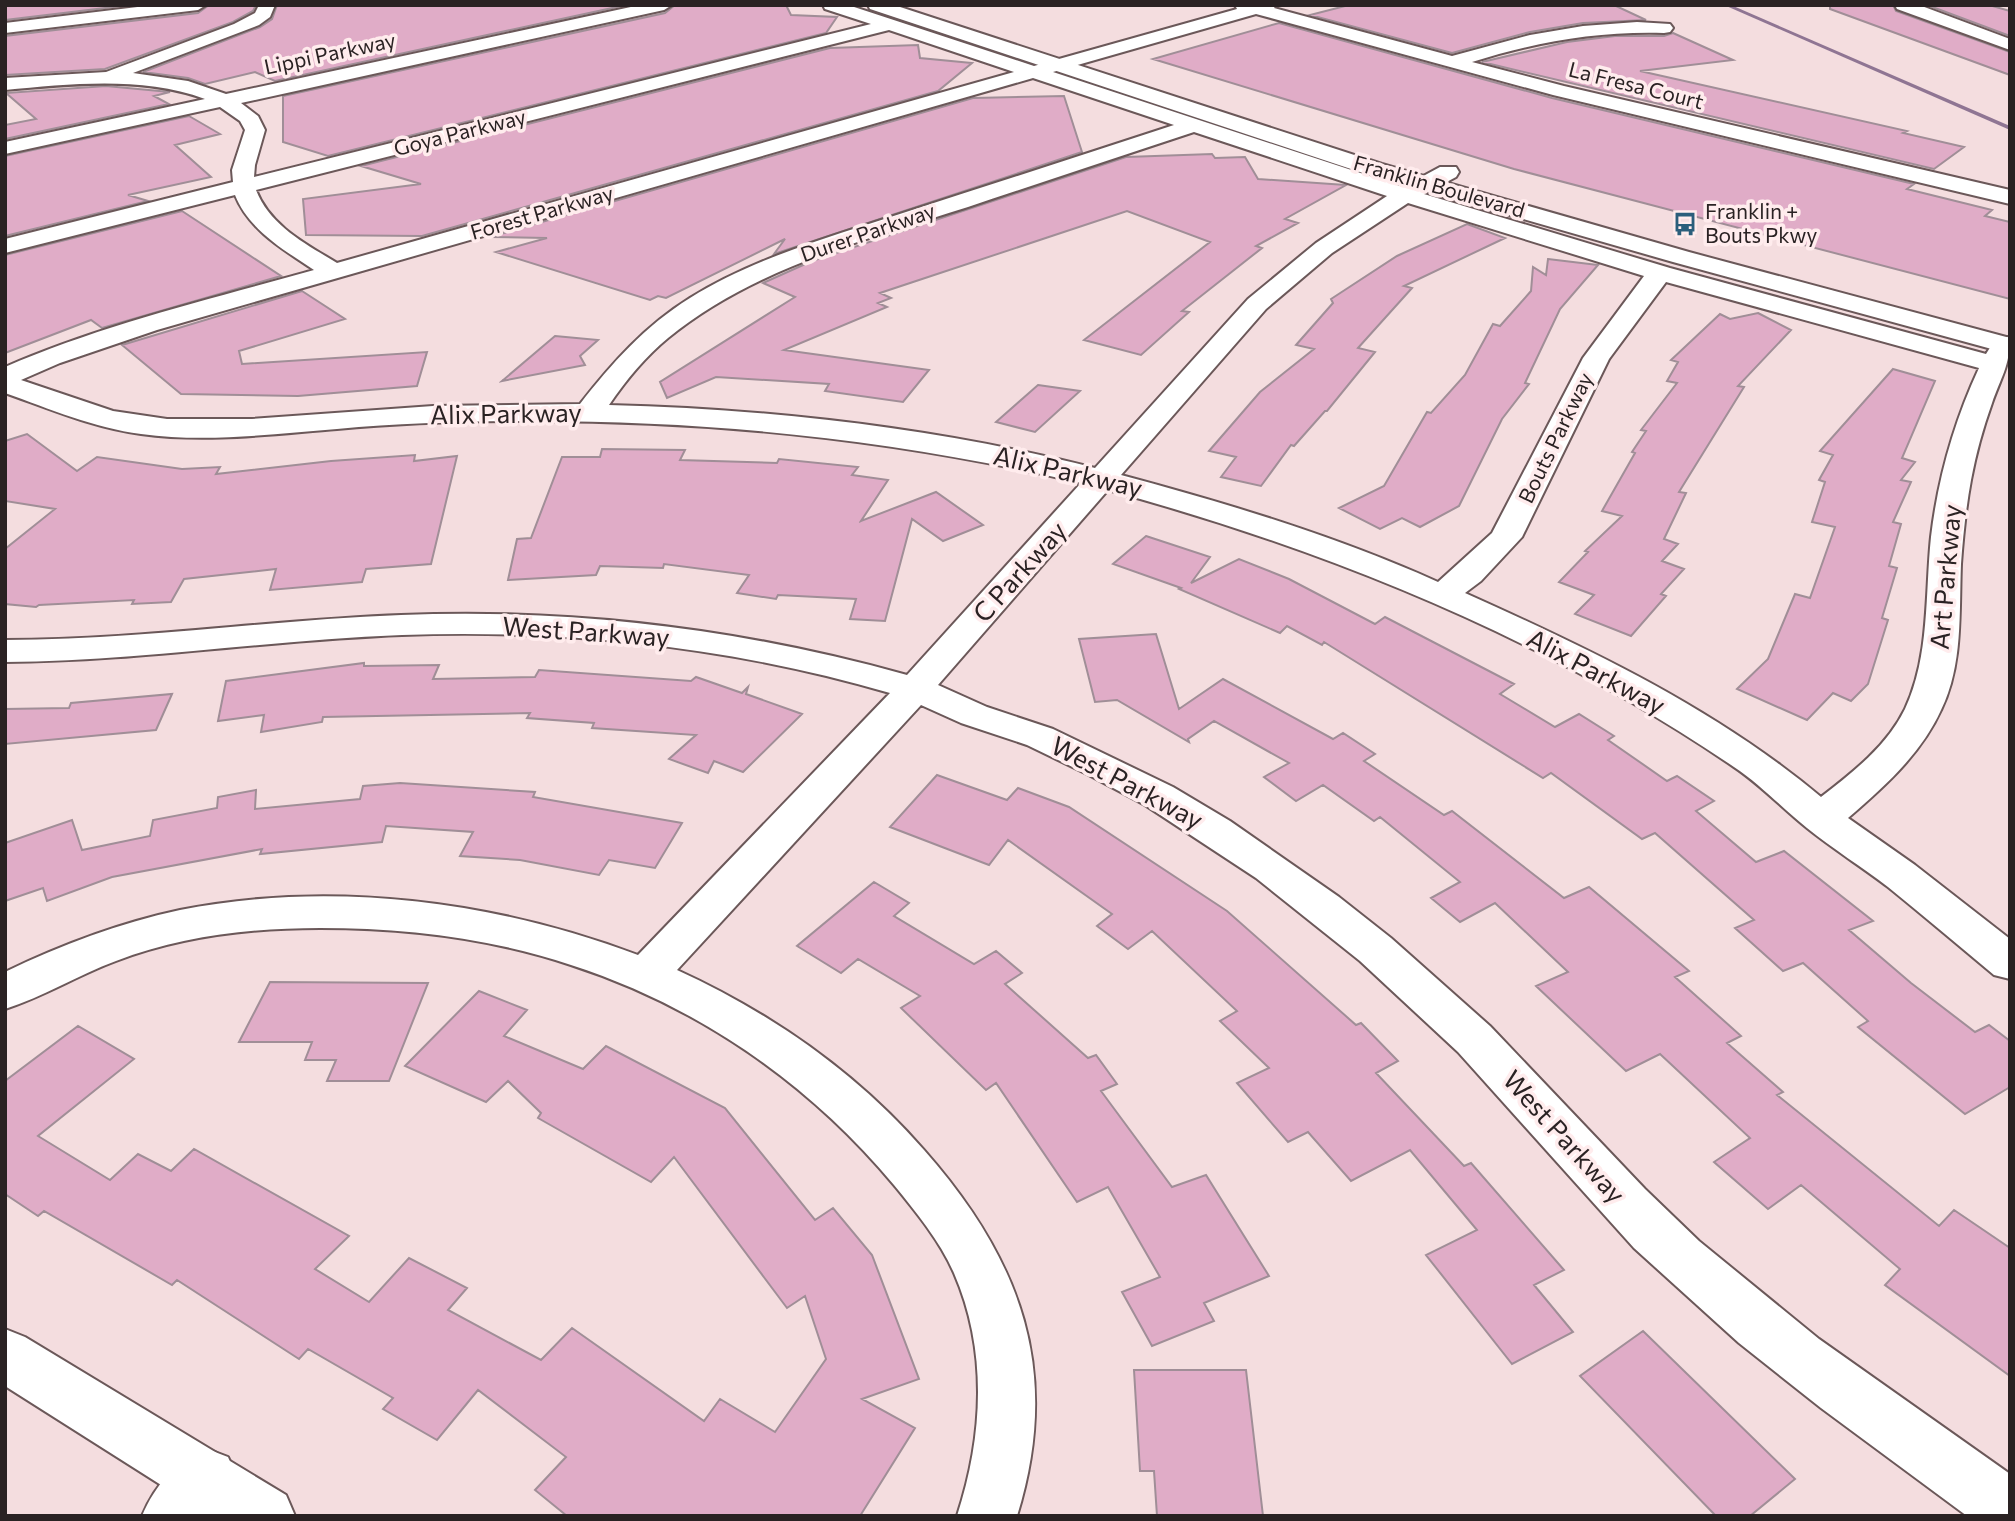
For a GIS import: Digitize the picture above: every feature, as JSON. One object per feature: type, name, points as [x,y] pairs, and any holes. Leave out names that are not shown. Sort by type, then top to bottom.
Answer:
[{"type":"street","points":[[5,28],[198,5]]},
{"type":"street","points":[[107,79],[131,66],[240,28],[259,18],[267,5]]},
{"type":"street","name":"Lippi Parkway","points":[[5,148],[664,5]]},
{"type":"street","points":[[831,5],[1191,126],[1427,184],[1661,273],[2004,345]]},
{"type":"street","name":"Franklin Boulevard","points":[[876,5],[917,12],[1083,58],[1427,184]]},
{"type":"street","points":[[1903,5],[2010,45]]},
{"type":"street","name":"Forest Parkway","points":[[5,377],[82,346],[1057,66],[1255,6]]},
{"type":"street","name":"La Fresa Court","points":[[1255,6],[1452,62],[1651,114],[2010,197]]},
{"type":"street","name":"Goya Parkway","points":[[5,246],[888,25],[917,12]]},
{"type":"street","name":"Franklin Boulevard","points":[[917,12],[1057,66],[1427,184],[1701,244],[2004,345]]},
{"type":"street","points":[[1452,62],[1519,43],[1586,31],[1634,26],[1664,29]]},
{"type":"street","points":[[5,84],[107,79],[173,84],[223,100],[248,116],[256,131],[243,171],[244,188],[250,203],[271,229],[334,272]]},
{"type":"street","name":"Durer Parkway","points":[[589,412],[607,384],[636,350],[672,320],[738,281],[813,251],[1191,126]]},
{"type":"street","name":"C Parkway","points":[[647,974],[915,689],[1257,304],[1293,269],[1341,234],[1427,184]]},
{"type":"street","name":"Bouts Parkway","points":[[1443,594],[1469,574],[1506,537],[1595,358],[1661,273]]},
{"type":"street","name":"Art Parkway","points":[[1821,818],[1861,787],[1896,749],[1923,710],[1942,651],[1945,562],[1952,502],[1963,449],[1985,380],[2004,345]]},
{"type":"street","name":"Alix Parkway","points":[[5,384],[115,421],[169,428],[231,429],[412,415],[589,412],[683,416],[849,430],[943,444],[1104,477],[1266,525],[1443,594],[1566,653],[1751,759],[1821,818],[1903,877],[2010,963]]},
{"type":"street","name":"West Parkway","points":[[5,651],[117,650],[367,627],[529,625],[698,641],[758,651],[915,689],[973,714],[1039,737],[1137,784],[1235,842],[1332,912],[1381,952],[1479,1044],[1622,1202],[1679,1257],[1815,1370],[2010,1510]]},
{"type":"street","points":[[5,992],[50,969],[104,947],[172,928],[265,914],[351,913],[453,921],[501,929],[596,954],[684,990],[769,1038],[837,1092],[884,1136],[919,1177],[951,1221],[978,1267],[997,1319],[1007,1377],[1006,1439],[987,1516]]},
{"type":"street","points":[[5,1356],[190,1497],[265,1516]]},
{"type":"building","points":[[130,5],[5,20],[5,6]]},
{"type":"building","points":[[209,5],[256,5],[253,11],[233,22],[105,69],[5,75],[5,36],[198,13]]},
{"type":"building","points":[[277,5],[626,5],[275,81],[255,72],[205,84],[188,78],[143,72],[260,27],[272,19]]},
{"type":"building","points":[[675,5],[786,5],[791,15],[837,17],[826,33],[328,156],[283,142],[283,96],[665,13]]},
{"type":"building","points":[[1349,5],[1614,5],[1646,20],[1583,23],[1530,32],[1452,53],[1310,15]]},
{"type":"building","points":[[1830,5],[1893,5],[1896,11],[2010,52],[2010,75],[1830,9]]},
{"type":"building","points":[[1927,5],[1989,5],[2010,11],[2010,36]]},
{"type":"building","points":[[1279,23],[1552,98],[1914,184],[1907,189],[1992,210],[1985,216],[2010,222],[2010,299],[1514,169],[1153,59]]},
{"type":"building","points":[[1673,33],[1733,60],[1640,71],[1907,131],[1903,133],[1964,147],[1934,169],[1482,62],[1567,42],[1615,36],[1664,36]]},
{"type":"building","points":[[918,45],[920,58],[972,63],[938,91],[422,236],[306,235],[303,199],[421,184],[361,166],[830,48]]},
{"type":"building","points":[[106,86],[170,92],[154,96],[169,104],[5,139],[5,125],[36,119],[6,93]]},
{"type":"building","points":[[1064,96],[1082,152],[774,254],[785,239],[666,298],[658,296],[650,300],[496,252],[547,238],[490,237],[973,98]]},
{"type":"building","points":[[189,116],[220,134],[175,145],[211,177],[128,195],[148,201],[5,236],[5,156]]},
{"type":"building","points":[[1212,154],[1215,158],[1245,157],[1258,179],[1346,185],[1285,219],[1298,223],[1256,246],[1262,248],[1182,311],[1189,312],[1141,355],[1084,340],[1210,242],[1127,211],[880,293],[891,298],[878,303],[887,307],[784,350],[929,370],[903,402],[825,391],[829,384],[716,377],[667,398],[660,382],[795,297],[763,283],[812,261],[1126,157]]},
{"type":"building","points":[[182,211],[281,276],[102,328],[91,320],[5,353],[5,255]]},
{"type":"building","points":[[1467,224],[1505,238],[1404,286],[1412,288],[1358,348],[1375,352],[1327,411],[1294,446],[1291,445],[1261,486],[1221,477],[1236,457],[1209,451],[1260,392],[1314,349],[1296,345],[1333,303],[1331,299],[1397,256]]},
{"type":"building","points":[[1548,259],[1598,265],[1560,309],[1525,383],[1529,384],[1502,419],[1459,506],[1420,527],[1402,518],[1380,529],[1339,508],[1384,486],[1427,412],[1431,413],[1465,375],[1493,324],[1500,326],[1531,291],[1533,267],[1546,275]]},
{"type":"building","points":[[302,291],[345,319],[239,351],[242,364],[427,352],[417,386],[298,396],[181,394],[122,345]]},
{"type":"building","points":[[1758,313],[1791,330],[1738,386],[1744,387],[1679,492],[1686,493],[1664,539],[1678,544],[1662,561],[1684,569],[1661,594],[1666,596],[1631,636],[1575,614],[1594,595],[1559,582],[1588,552],[1585,551],[1622,516],[1602,511],[1635,453],[1632,452],[1646,431],[1641,430],[1677,383],[1667,381],[1678,362],[1671,360],[1720,314],[1730,319]]},
{"type":"building","points":[[555,336],[598,340],[580,356],[585,365],[502,381]]},
{"type":"building","points":[[1893,369],[1935,381],[1902,458],[1915,462],[1901,480],[1911,482],[1893,522],[1901,524],[1889,566],[1897,568],[1882,618],[1888,620],[1868,684],[1851,701],[1833,693],[1807,720],[1737,689],[1768,659],[1795,594],[1810,598],[1835,527],[1812,522],[1825,482],[1819,480],[1833,455],[1820,451]]},
{"type":"building","points":[[1038,385],[1080,391],[1035,432],[996,422]]},
{"type":"building","points":[[27,434],[77,471],[97,457],[182,469],[220,467],[216,474],[331,461],[415,455],[414,461],[457,456],[431,564],[366,569],[362,582],[270,590],[276,569],[184,579],[171,602],[132,604],[134,600],[36,607],[5,604],[5,549],[55,509],[5,501],[5,441]]},
{"type":"building","points":[[602,449],[685,450],[680,460],[777,463],[779,459],[858,467],[852,475],[888,480],[861,521],[936,492],[983,525],[943,541],[912,519],[885,621],[850,619],[856,599],[778,595],[776,599],[737,593],[749,575],[664,564],[663,568],[600,566],[596,575],[508,580],[517,539],[531,538],[562,457],[600,457]]},
{"type":"building","points":[[1146,536],[1210,557],[1191,583],[1239,559],[1289,579],[1375,624],[1385,617],[1514,684],[1500,694],[1555,727],[1579,714],[1614,736],[1608,740],[1667,781],[1677,776],[1714,801],[1696,811],[1756,862],[1784,851],[1873,921],[1849,930],[1911,983],[1975,1032],[1989,1025],[2010,1041],[2010,1087],[1965,1114],[1858,1027],[1868,1021],[1803,963],[1783,971],[1735,928],[1754,920],[1655,833],[1642,839],[1551,773],[1543,778],[1324,642],[1322,645],[1287,626],[1280,633],[1179,589],[1181,588],[1113,564]]},
{"type":"building","points":[[1156,634],[1179,709],[1223,679],[1333,739],[1343,733],[1375,754],[1364,761],[1444,815],[1452,811],[1564,898],[1589,887],[1689,971],[1675,977],[1741,1036],[1727,1043],[1783,1092],[1777,1095],[1939,1226],[1954,1210],[2010,1248],[2010,1376],[1885,1285],[1900,1269],[1801,1185],[1768,1209],[1714,1162],[1750,1138],[1660,1054],[1626,1071],[1536,986],[1568,972],[1495,903],[1460,922],[1431,898],[1460,882],[1380,817],[1374,821],[1323,785],[1296,801],[1264,777],[1289,763],[1214,721],[1188,739],[1189,742],[1117,700],[1095,702],[1079,639]]},
{"type":"building","points":[[364,663],[364,666],[439,665],[433,679],[535,677],[539,670],[691,681],[696,677],[742,693],[748,687],[746,694],[802,714],[743,772],[714,761],[708,773],[669,759],[696,735],[592,728],[594,723],[527,718],[530,713],[323,717],[322,722],[261,732],[264,715],[218,721],[226,681]]},
{"type":"building","points":[[172,694],[156,730],[5,744],[5,709],[69,708],[71,703]]},
{"type":"building","points":[[937,775],[1007,800],[1018,788],[1069,807],[1227,911],[1356,1025],[1361,1023],[1398,1061],[1376,1073],[1464,1166],[1471,1163],[1564,1270],[1534,1285],[1573,1332],[1512,1364],[1426,1255],[1477,1230],[1410,1150],[1351,1181],[1308,1132],[1288,1142],[1237,1083],[1269,1068],[1220,1021],[1237,1011],[1152,931],[1128,949],[1097,926],[1112,914],[1008,840],[989,865],[890,827]]},
{"type":"building","points":[[400,783],[535,792],[533,797],[682,823],[655,868],[609,860],[599,875],[520,860],[460,856],[473,832],[386,826],[382,842],[260,854],[262,849],[112,877],[47,901],[43,888],[5,901],[5,843],[72,820],[82,850],[150,836],[153,820],[217,808],[218,797],[256,790],[255,809],[360,799],[363,786]]},
{"type":"building","points":[[874,882],[909,903],[894,916],[974,964],[996,951],[1022,973],[1005,984],[1088,1058],[1096,1055],[1117,1084],[1101,1091],[1172,1187],[1206,1175],[1269,1276],[1204,1303],[1214,1321],[1152,1346],[1122,1292],[1160,1277],[1108,1187],[1077,1202],[996,1083],[986,1090],[901,1008],[920,996],[858,959],[841,973],[797,946]]},
{"type":"building","points":[[270,982],[428,983],[389,1081],[327,1081],[336,1060],[305,1060],[312,1042],[239,1042]]},
{"type":"building","points":[[479,991],[527,1010],[504,1036],[583,1069],[606,1046],[725,1108],[815,1220],[833,1208],[872,1255],[919,1379],[862,1399],[915,1428],[860,1516],[567,1516],[535,1490],[566,1457],[478,1390],[437,1440],[383,1409],[393,1398],[308,1349],[299,1359],[177,1280],[172,1285],[44,1211],[38,1216],[5,1194],[5,1081],[78,1026],[134,1059],[38,1136],[110,1180],[138,1154],[171,1171],[194,1149],[349,1236],[315,1269],[369,1302],[409,1258],[467,1288],[448,1310],[541,1360],[572,1328],[704,1421],[720,1399],[775,1432],[826,1359],[805,1296],[787,1308],[674,1157],[651,1182],[538,1118],[541,1113],[508,1081],[486,1102],[405,1066]]},
{"type":"building","points":[[1643,1331],[1795,1479],[1750,1516],[1716,1516],[1580,1376]]},
{"type":"building","points":[[1134,1370],[1246,1370],[1263,1516],[1157,1516],[1154,1471],[1140,1471]]},
{"type":"waterway","points":[[1726,5],[2010,128]]},
{"type":"place","name":"Franklin + Bouts Pkwy","points":[[1685,224]]}]
